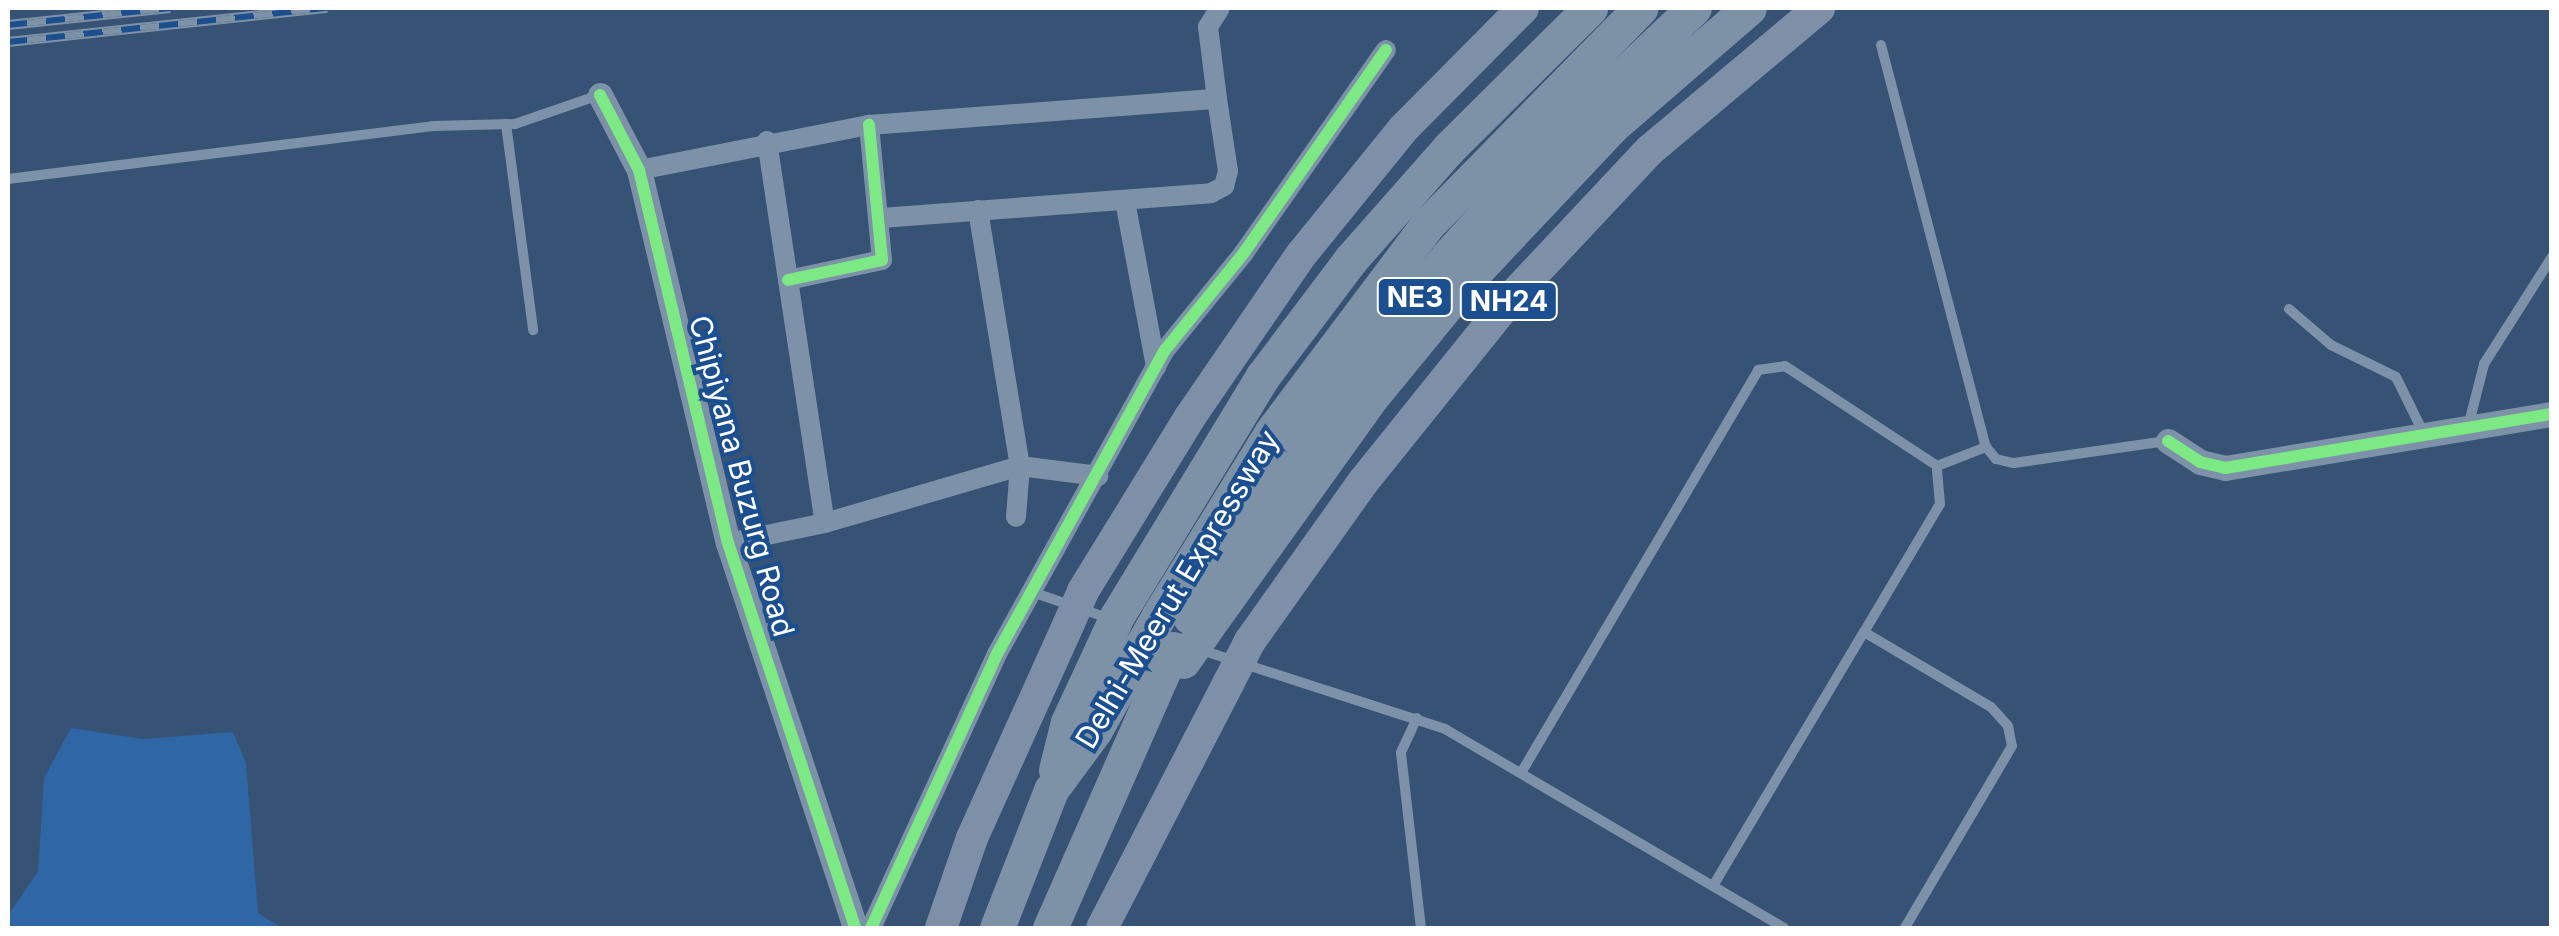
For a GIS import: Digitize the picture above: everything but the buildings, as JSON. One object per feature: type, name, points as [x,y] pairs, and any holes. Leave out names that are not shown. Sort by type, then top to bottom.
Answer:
[{"type":"highway","points":[[941,928],[957,880],[1083,592],[1190,417],[1301,256],[1415,116],[1523,8]]},
{"type":"highway","points":[[1153,634],[1263,376],[1352,258],[1449,148],[1590,8]]},
{"type":"highway","name":"Delhi-Meerut Expressway","points":[[996,928],[1051,790],[1153,634],[1271,433],[1428,224],[1640,8]]},
{"type":"highway","name":"Delhi-Meerut Expressway","points":[[1050,928],[1142,721],[1153,634],[1215,570],[1342,386],[1448,256],[1550,144],[1694,8]]},
{"type":"highway","points":[[1153,634],[1369,400],[1468,279],[1611,127],[1748,8]]},
{"type":"highway","name":"NH24","points":[[1102,928],[1250,642],[1363,482],[1510,299],[1650,150],[1819,8]]},
{"type":"highway","points":[[922,928],[957,880]]},
{"type":"street","points":[[881,218],[1212,194],[1224,186],[1228,171],[1208,26],[1220,8]]},
{"type":"street","points":[[872,928],[1032,592],[1156,367],[1386,50]]},
{"type":"street","name":"Chipiyana Buzurg Road","points":[[600,95],[639,170],[728,543],[855,928]]},
{"type":"street","points":[[639,170],[767,140],[869,125],[1217,99]]},
{"type":"street","points":[[788,280],[882,260],[881,218],[869,125]]},
{"type":"street","points":[[767,140],[825,524]]},
{"type":"street","points":[[1125,201],[1156,367]]},
{"type":"street","points":[[978,210],[1020,466],[1016,517]]},
{"type":"street","points":[[2168,441],[2200,462],[2225,468],[2552,414]]},
{"type":"street","points":[[728,543],[825,524],[1020,466],[1098,476]]},
{"type":"lane","points":[[1881,44],[1986,447],[2014,463],[2168,441]]},
{"type":"lane","points":[[8,179],[433,126],[540,120],[600,95]]},
{"type":"lane","points":[[506,124],[532,330]]},
{"type":"lane","points":[[2468,427],[2484,364],[2552,257]]},
{"type":"lane","points":[[2289,309],[2330,345],[2396,377],[2424,434]]},
{"type":"lane","points":[[1521,773],[1758,370],[1784,366],[1937,466]]},
{"type":"lane","points":[[1937,466],[1986,447]]},
{"type":"lane","points":[[1713,886],[1940,504],[1937,466]]},
{"type":"lane","points":[[1032,592],[1417,718],[1521,773],[1784,928]]},
{"type":"lane","points":[[1864,632],[1990,707],[2008,726],[2012,746],[1905,928]]},
{"type":"lane","points":[[1417,718],[1401,753],[1421,928]]},
{"type":"shaded area","points":[[71,728],[143,739],[233,732],[246,763],[258,913],[282,928],[8,928],[8,915],[38,872],[44,778]]},
{"type":"railway","points":[[8,25],[170,8]]},
{"type":"railway","points":[[8,42],[327,8]]},
{"type":"cycle path","points":[[871,928],[997,654],[1165,350],[1243,254],[1386,50]]},
{"type":"cycle path","points":[[600,95],[639,170],[728,543],[855,928]]},
{"type":"cycle path","points":[[788,280],[882,260],[869,125]]},
{"type":"cycle path","points":[[2168,441],[2200,462],[2225,468],[2552,414]]}]
